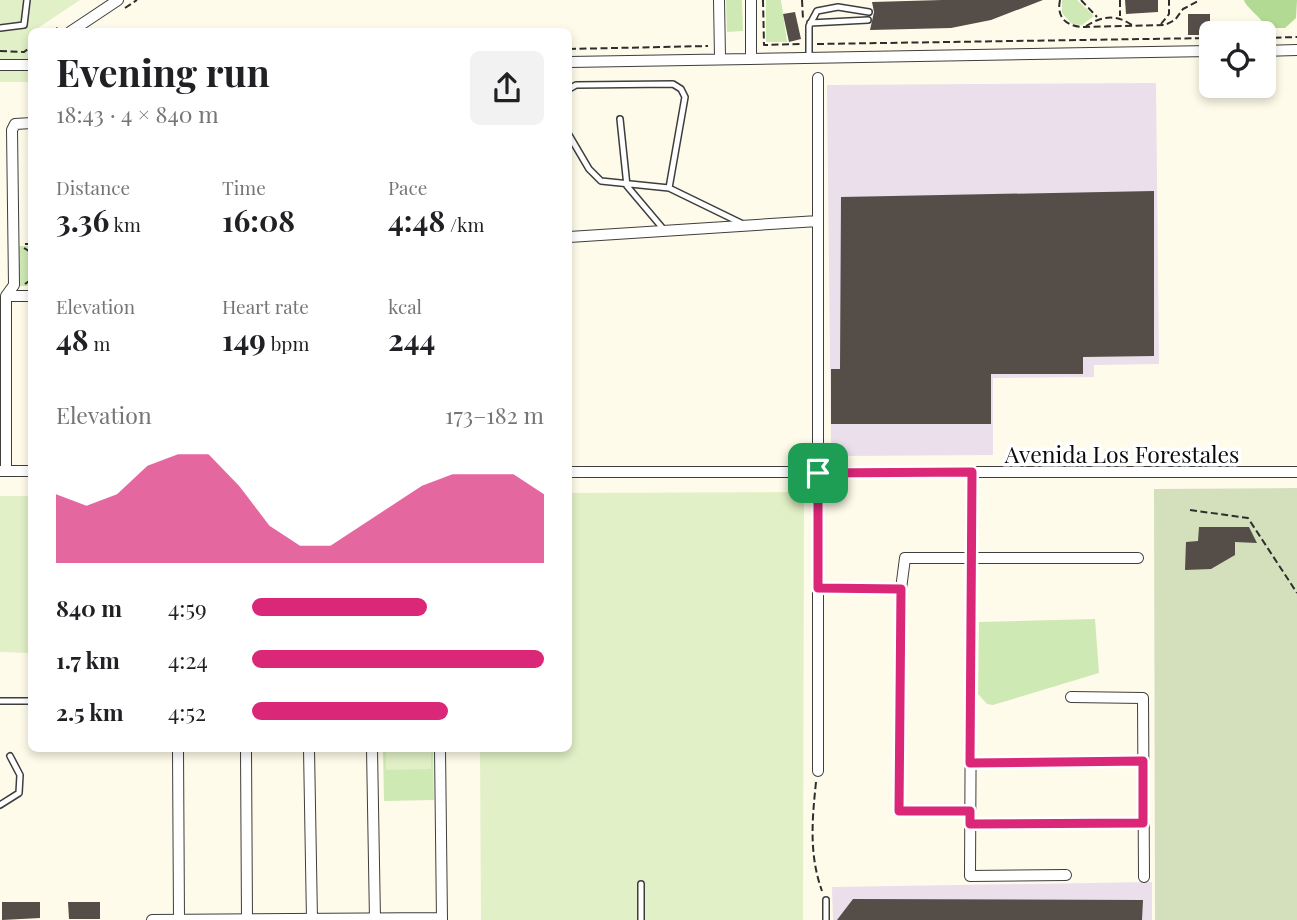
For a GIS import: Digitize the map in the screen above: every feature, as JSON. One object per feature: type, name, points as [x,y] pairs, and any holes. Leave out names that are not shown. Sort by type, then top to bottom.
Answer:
[{"type":"street","points":[[76,28],[118,0]]},
{"type":"street","points":[[719,0],[720,57]]},
{"type":"street","points":[[751,0],[751,57]]},
{"type":"street","points":[[1276,51],[1297,50]]},
{"type":"street","points":[[572,62],[720,57],[1199,51]]},
{"type":"street","points":[[18,65],[28,59]]},
{"type":"street","points":[[0,65],[28,65]]},
{"type":"street","points":[[818,78],[818,771]]},
{"type":"street","points":[[28,123],[15,124],[12,130],[13,285],[6,296],[3,471],[28,471]]},
{"type":"street","points":[[572,237],[818,221]]},
{"type":"street","points":[[6,296],[28,296]]},
{"type":"street","name":"Avenida Los Forestales","points":[[572,472],[1297,472]]},
{"type":"street","points":[[972,472],[970,876],[1066,875]]},
{"type":"street","points":[[900,730],[901,589],[902,564],[905,558],[1138,558]]},
{"type":"street","points":[[818,588],[901,589]]},
{"type":"street","points":[[1071,697],[1143,698],[1144,877]]},
{"type":"street","points":[[178,752],[179,920]]},
{"type":"street","points":[[246,752],[247,920]]},
{"type":"street","points":[[309,752],[312,919]]},
{"type":"street","points":[[372,752],[375,919]]},
{"type":"street","points":[[152,920],[442,919],[440,752]]},
{"type":"street","points":[[970,763],[1143,761]]},
{"type":"street","points":[[970,824],[1143,823]]},
{"type":"lane","points":[[0,28],[24,25],[27,19],[27,0]]},
{"type":"lane","points":[[810,56],[810,23],[817,11],[830,7],[869,12]]},
{"type":"lane","points":[[810,23],[868,20]]},
{"type":"lane","points":[[0,59],[18,65]]},
{"type":"lane","points":[[572,87],[576,85],[673,84],[681,89],[685,97],[669,188]]},
{"type":"lane","points":[[620,119],[627,186],[666,231]]},
{"type":"lane","points":[[572,140],[595,178],[627,186],[669,188],[745,225]]},
{"type":"lane","points":[[0,701],[28,701]]},
{"type":"lane","points":[[0,805],[8,803],[19,793],[20,775],[10,756]]},
{"type":"lane","points":[[641,884],[641,920]]},
{"type":"lane","points":[[826,900],[826,920]]},
{"type":"path","points":[[763,0],[764,45],[1199,38]]},
{"type":"path","points":[[1060,0],[1059,12],[1064,20],[1072,26],[1085,27],[1169,24],[1183,9],[1200,0]]},
{"type":"path","points":[[1081,0],[1099,18]]},
{"type":"path","points":[[1120,0],[1120,17]]},
{"type":"path","points":[[1158,26],[1167,19],[1169,0]]},
{"type":"path","points":[[1085,27],[1099,18],[1120,17],[1133,26]]},
{"type":"path","points":[[572,49],[709,46],[709,36]]},
{"type":"path","points":[[1276,38],[1297,37]]},
{"type":"path","points":[[0,51],[24,52],[28,49]]},
{"type":"path","points":[[1190,510],[1239,514],[1248,518],[1297,593]]},
{"type":"path","points":[[900,730],[899,811],[970,811]]},
{"type":"path","points":[[818,771],[812,833],[817,876],[826,900]]},
{"type":"shaded area","points":[[1156,83],[1159,364],[1094,365],[1094,377],[993,378],[993,455],[840,456],[831,447],[827,85]]},
{"type":"shaded area","points":[[1152,882],[1152,920],[833,920],[832,887]]},
{"type":"green space","points":[[0,0],[80,0],[38,28],[28,28],[28,82],[0,82]]},
{"type":"green space","points":[[726,0],[742,0],[743,31],[727,32]]},
{"type":"green space","points":[[766,0],[781,0],[787,42],[766,42]]},
{"type":"green space","points":[[1062,0],[1077,0],[1094,16],[1082,25],[1072,24],[1062,13]]},
{"type":"green space","points":[[1244,0],[1297,0],[1296,18],[1285,28],[1276,28],[1276,21],[1261,21]]},
{"type":"green space","points":[[19,246],[28,246],[28,286],[19,286]]},
{"type":"green space","points":[[1297,488],[1297,920],[1155,920],[1154,489]]},
{"type":"green space","points":[[804,492],[803,920],[481,920],[480,752],[572,752],[572,493]]},
{"type":"green space","points":[[0,496],[28,496],[28,653],[0,652]]},
{"type":"green space","points":[[1095,619],[1099,673],[993,705],[987,704],[978,694],[979,622]]},
{"type":"green space","points":[[383,752],[433,752],[434,800],[384,801]]},
{"type":"green space","points":[[386,752],[431,752],[431,769],[386,770]]},
{"type":"building","points":[[1043,0],[991,20],[951,28],[870,30],[874,12],[872,2]]},
{"type":"building","points":[[1125,0],[1158,0],[1158,12],[1126,14]]},
{"type":"building","points":[[795,12],[801,39],[789,42],[783,14]]},
{"type":"building","points":[[1188,14],[1210,14],[1210,21],[1199,21],[1199,35],[1188,35]]},
{"type":"building","points":[[1154,191],[1154,356],[1083,357],[1083,374],[991,374],[991,424],[831,424],[831,369],[840,369],[841,197]]},
{"type":"building","points":[[1199,527],[1249,527],[1257,543],[1235,542],[1235,555],[1211,569],[1185,570],[1186,542],[1198,541]]},
{"type":"building","points":[[853,899],[1143,900],[1142,920],[837,920]]},
{"type":"building","points":[[2,902],[40,902],[40,918],[2,920]]},
{"type":"building","points":[[68,902],[100,902],[100,919],[69,919]]},
{"type":"route","points":[[972,472],[970,763],[1143,761],[1143,823],[970,824],[970,811],[899,811],[901,589],[818,588],[818,473],[972,472]]}]
